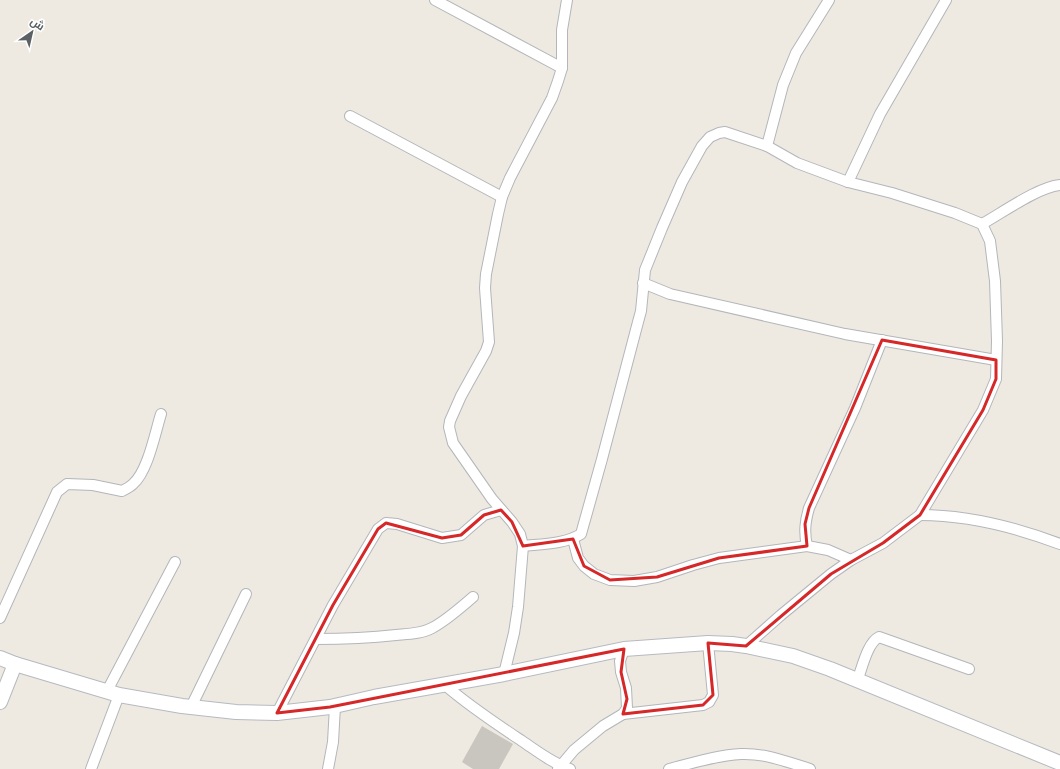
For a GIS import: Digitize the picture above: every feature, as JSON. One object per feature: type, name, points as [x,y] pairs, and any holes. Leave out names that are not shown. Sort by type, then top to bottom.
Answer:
[{"type":"main road","points":[[0,658],[15,664],[113,693],[191,707],[236,712],[277,713],[335,706],[374,696],[504,674],[624,649],[708,643],[746,646],[793,656],[830,669],[1060,763]]},
{"type":"main road","points":[[0,702],[15,664]]},
{"type":"street","points":[[435,0],[562,68]]},
{"type":"street","points":[[504,674],[514,633],[518,607],[523,546],[520,534],[512,522],[492,499],[453,443],[449,427],[450,421],[461,396],[489,342],[485,288],[486,274],[502,197],[516,166],[552,98],[562,68],[562,30],[566,0]]},
{"type":"street","points":[[767,146],[783,85],[796,53],[829,0]]},
{"type":"street","points":[[848,182],[880,114],[946,0]]},
{"type":"street","points":[[350,116],[502,197]]},
{"type":"street","points":[[523,546],[573,539],[581,534],[584,528],[641,311],[645,270],[682,182],[706,140],[714,134],[725,132],[767,146],[797,163],[848,182],[899,195],[955,213],[982,224],[990,241],[995,281],[996,360],[996,380],[983,410],[920,515],[883,543],[851,560],[831,574],[746,646]]},
{"type":"street","points":[[982,224],[1038,191],[1054,185],[1060,185]]},
{"type":"street","points":[[643,283],[670,294],[845,334],[996,360]]},
{"type":"street","points":[[808,546],[805,537],[805,524],[809,508],[855,408],[882,340]]},
{"type":"street","points":[[0,618],[57,492],[67,484],[93,485],[122,491],[132,485],[141,475],[153,443],[161,414]]},
{"type":"street","points":[[277,713],[334,605],[378,529],[386,523],[397,524],[442,538],[461,535],[484,515],[501,510]]},
{"type":"street","points":[[920,515],[954,516],[975,519],[1060,544]]},
{"type":"street","points":[[573,539],[578,558],[584,566],[594,574],[610,580],[634,581],[657,577],[719,558],[808,546],[828,550],[851,560]]},
{"type":"street","points":[[91,769],[113,693],[175,562]]},
{"type":"street","points":[[191,707],[246,594]]},
{"type":"street","points":[[316,639],[352,639],[412,634],[430,629],[446,619],[473,597]]},
{"type":"street","points":[[857,681],[870,646],[874,640],[879,637],[970,669]]},
{"type":"street","points":[[445,685],[485,717],[563,768],[574,750],[603,726],[623,714],[703,705],[709,702],[713,695],[708,643]]},
{"type":"street","points":[[623,714],[627,708],[626,688],[621,672],[620,661],[624,649]]},
{"type":"street","points":[[328,769],[333,742],[335,706]]},
{"type":"street","points":[[669,769],[723,756],[742,754],[777,758],[810,769]]},
{"type":"highlighted area","points":[[882,340],[996,360],[996,379],[983,410],[920,515],[883,543],[831,574],[746,646],[708,643],[713,695],[703,705],[623,714],[627,699],[621,672],[624,649],[330,707],[277,713],[333,605],[378,529],[386,523],[442,538],[461,535],[484,515],[501,510],[512,522],[523,546],[573,539],[584,566],[610,580],[657,577],[719,558],[807,546],[805,524],[809,508]]},
{"type":"building","points":[[482,726],[513,744],[499,769],[473,769],[462,762]]}]
